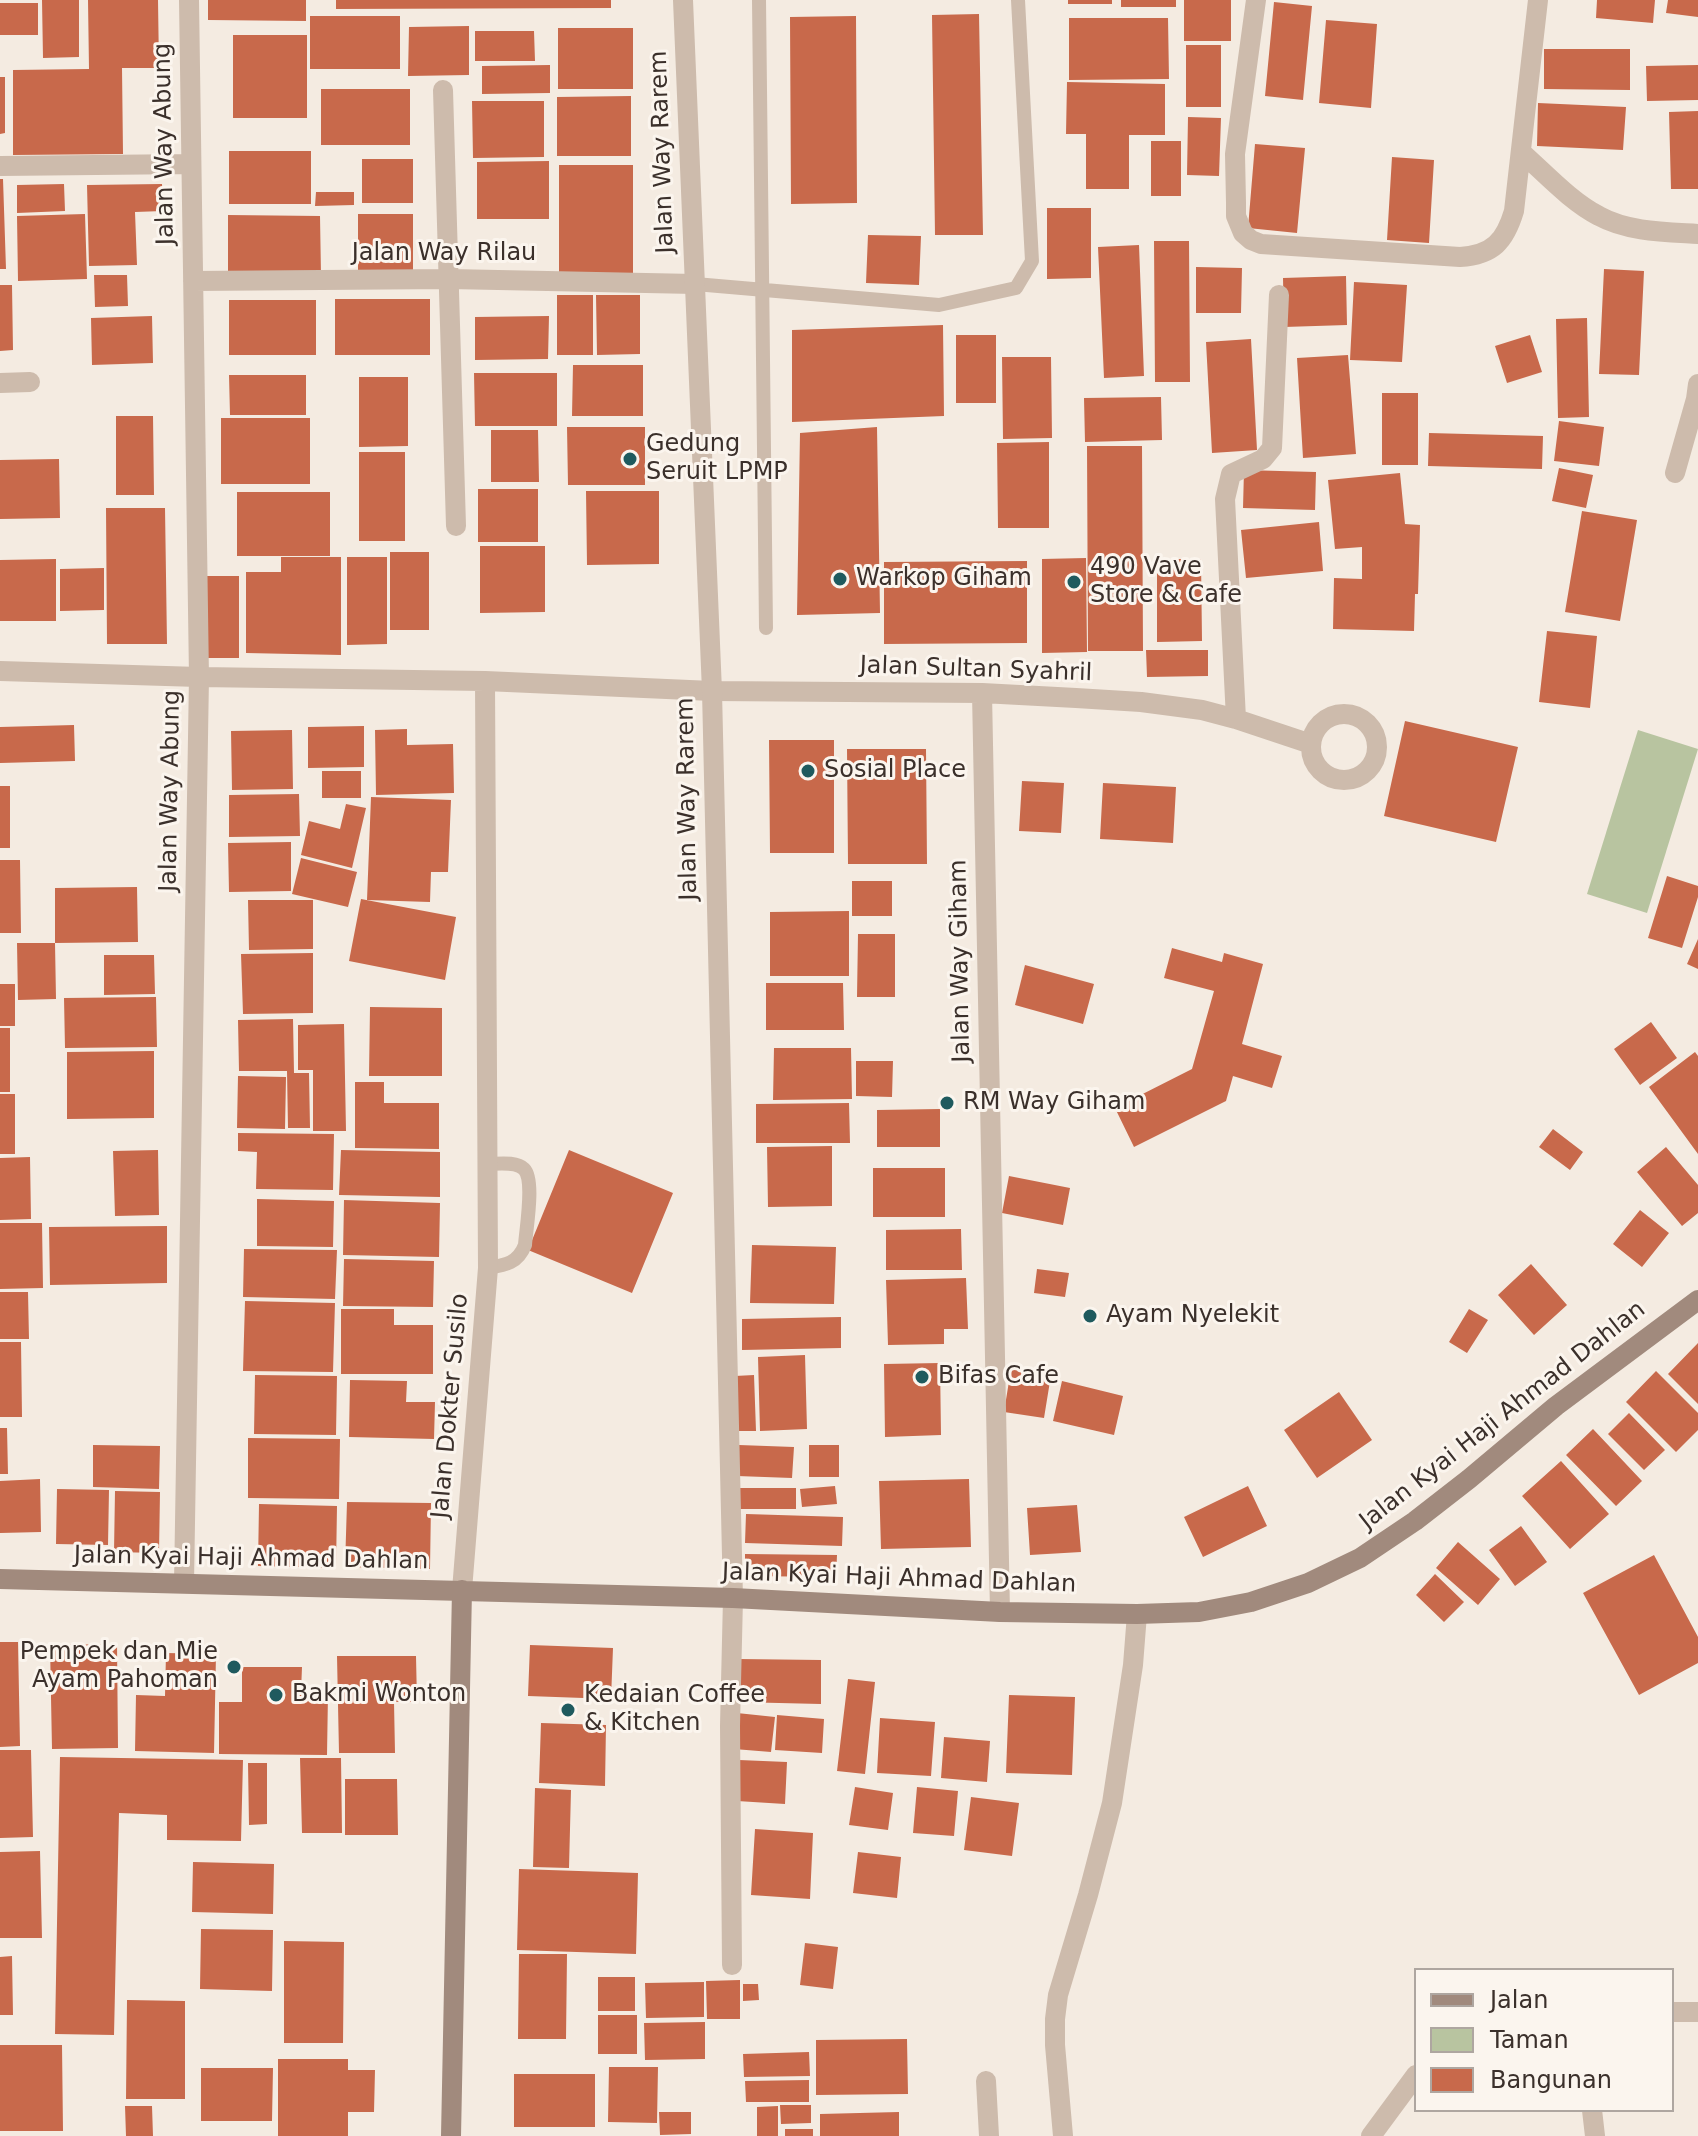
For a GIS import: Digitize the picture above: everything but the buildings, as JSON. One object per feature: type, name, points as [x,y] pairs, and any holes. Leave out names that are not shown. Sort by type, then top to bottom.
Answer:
[{"type":"main road","name":"Jalan Kyai Haji Ahmad Dahlan","points":[[0,1579],[733,1598],[1000,1612],[1199,1612],[1251,1602],[1308,1583],[1360,1558],[1415,1521],[1556,1406],[1698,1300]]},
{"type":"main road","name":"Jalan Dokter Susilo","points":[[451,2136],[462,1590]]},
{"type":"street","name":"Jalan Way Abung","points":[[184,1583],[199,677],[189,0]]},
{"type":"street","name":"Jalan Way Rarem","points":[[683,0],[712,691],[733,1598],[730,1726],[732,1965]]},
{"type":"street","points":[[1256,0],[1235,154],[1236,216],[1243,233],[1261,244],[1460,257],[1488,252],[1508,230],[1514,211],[1538,0]]},
{"type":"street","points":[[443,90],[456,526]]},
{"type":"street","points":[[1521,152],[1600,217],[1656,232],[1698,234]]},
{"type":"street","points":[[0,166],[191,164]]},
{"type":"street","name":"Jalan Way Rilau","points":[[193,281],[449,279],[695,284]]},
{"type":"street","points":[[1236,719],[1225,499],[1231,474],[1263,459],[1272,448],[1279,295]]},
{"type":"street","points":[[0,383],[30,382]]},
{"type":"street","points":[[1675,473],[1698,384]]},
{"type":"street","name":"Jalan Sultan Syahril","points":[[0,671],[485,681],[712,691],[982,693],[1141,702],[1202,710],[1311,744]]},
{"type":"street","name":"Jalan Dokter Susilo","points":[[462,1590],[488,1268],[485,681]]},
{"type":"street","name":"Jalan Way Giham","points":[[982,693],[1000,1612]]},
{"type":"street","points":[[1063,2136],[1055,2045],[1058,1995],[1112,1803],[1133,1665],[1137,1614]]},
{"type":"street","points":[[1674,2012],[1698,2012]]},
{"type":"street","points":[[1371,2136],[1414,2078]]},
{"type":"street","points":[[986,2081],[989,2136]]},
{"type":"street","points":[[1592,2112],[1595,2136]]},
{"type":"lane","points":[[759,0],[766,628]]},
{"type":"lane","points":[[695,284],[939,305],[1016,288],[1032,261],[1018,0]]},
{"type":"lane","points":[[487,1164],[519,1166],[524,1169],[530,1184],[522,1252],[508,1264],[488,1268]]},
{"type":"green space","points":[[1638,730],[1698,749],[1647,913],[1587,894]]},
{"type":"place","name":"Gedung Seruit LPMP","points":[[630,459]]},
{"type":"place","name":"Warkop Giham","points":[[840,579]]},
{"type":"place","name":"490 Vave Store & Cafe","points":[[1074,582]]},
{"type":"place","name":"Sosial Place","points":[[808,771]]},
{"type":"place","name":"RM Way Giham","points":[[947,1103]]},
{"type":"place","name":"Ayam Nyelekit","points":[[1090,1316]]},
{"type":"place","name":"Bifas Cafe","points":[[922,1377]]},
{"type":"place","name":"Pempek dan Mie Ayam Pahoman","points":[[234,1667]]},
{"type":"place","name":"Bakmi Wonton","points":[[276,1695]]},
{"type":"place","name":"Kedaian Coffee & Kitchen","points":[[568,1710]]}]
